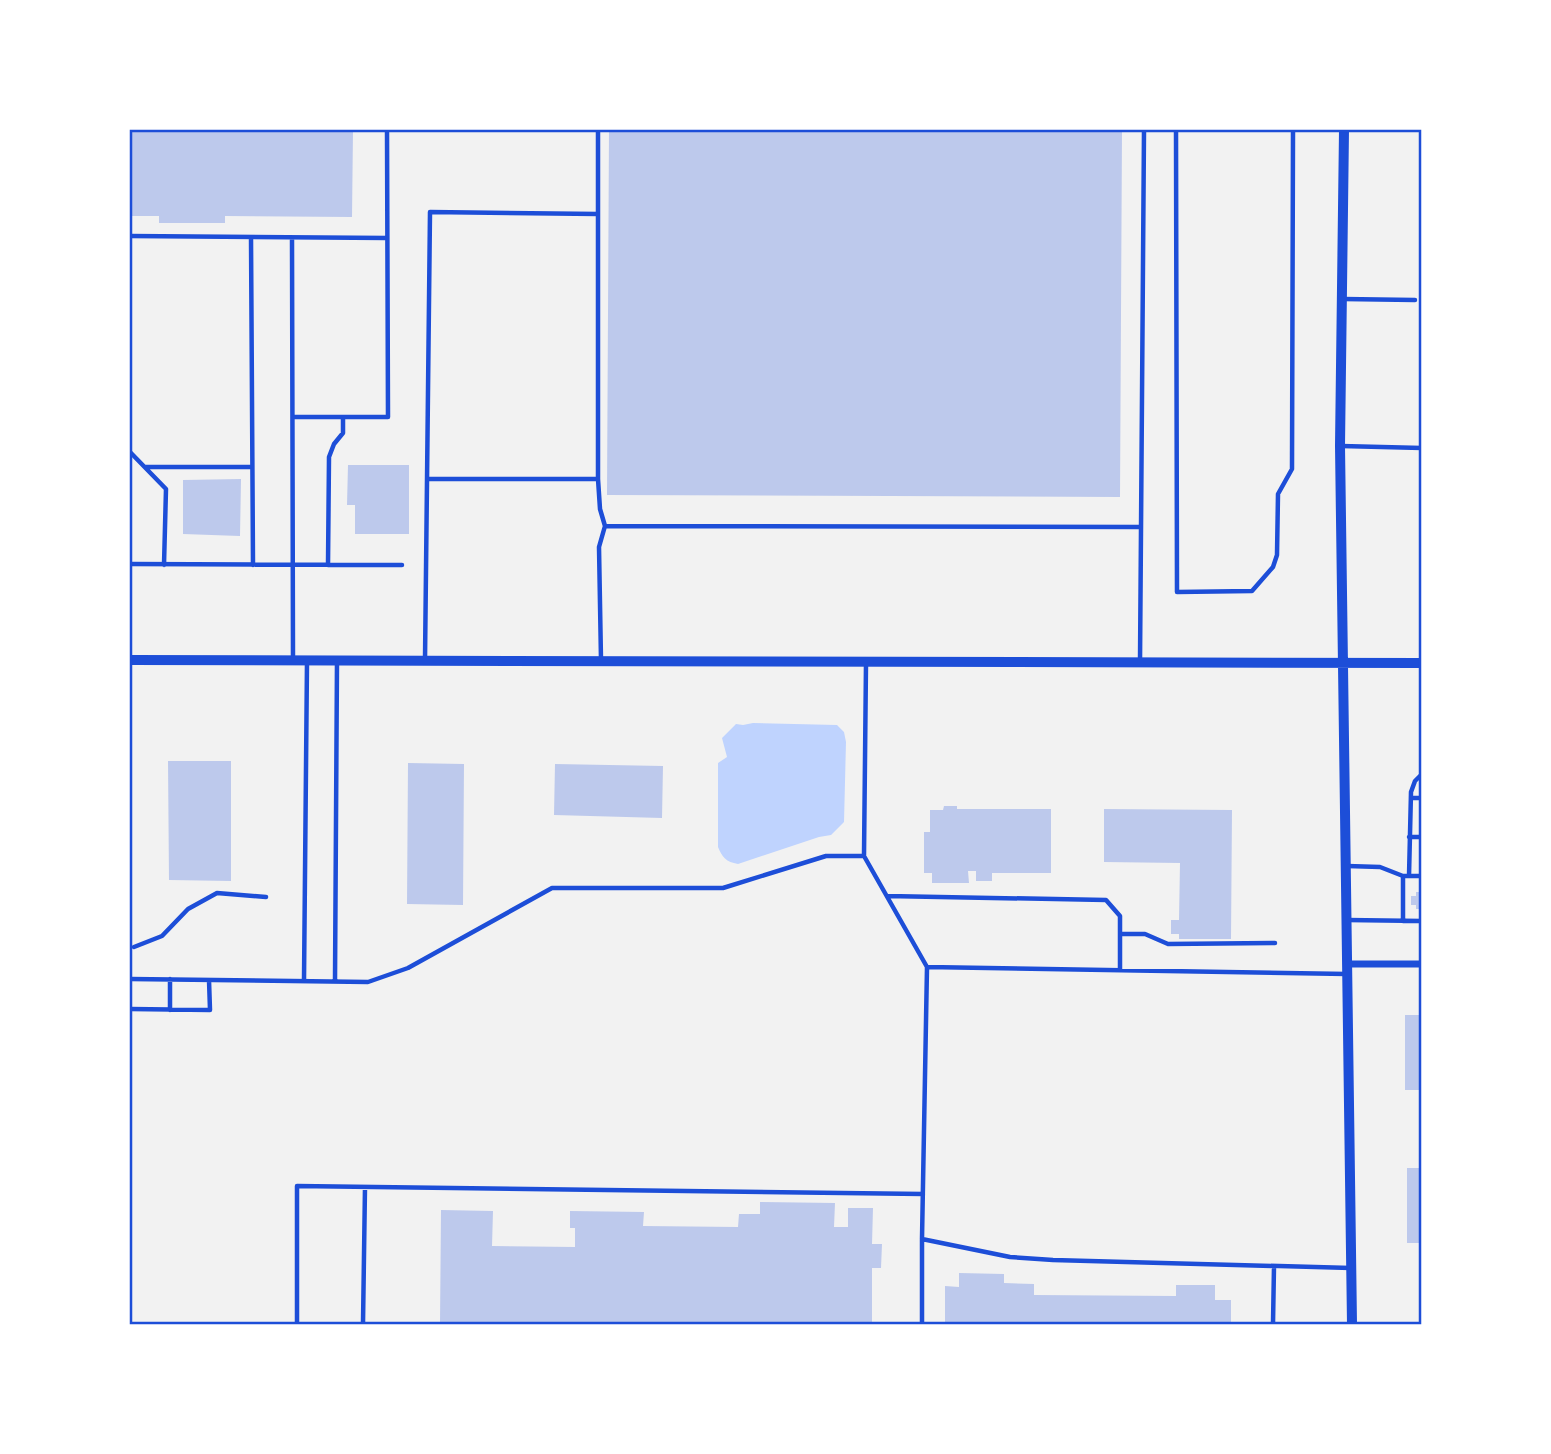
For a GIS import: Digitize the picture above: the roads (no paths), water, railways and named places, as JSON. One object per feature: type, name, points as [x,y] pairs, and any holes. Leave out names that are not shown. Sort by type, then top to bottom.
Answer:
[{"type":"main road","points":[[1343,130],[1340,446],[1352,1325]]},
{"type":"main road","points":[[130,660],[1422,663]]},
{"type":"street","points":[[1347,969],[1422,964]]},
{"type":"lane","points":[[293,417],[388,417],[387,130]]},
{"type":"lane","points":[[598,130],[598,479],[600,509],[605,526],[599,547],[601,661]]},
{"type":"lane","points":[[1140,664],[1144,130]]},
{"type":"lane","points":[[1177,130],[1177,592],[1252,591],[1273,567],[1277,555],[1278,494],[1292,469],[1293,130]]},
{"type":"lane","points":[[425,661],[430,212],[598,214]]},
{"type":"lane","points":[[130,236],[387,238]]},
{"type":"lane","points":[[251,237],[253,565]]},
{"type":"lane","points":[[292,238],[293,660]]},
{"type":"lane","points":[[1342,299],[1415,300]]},
{"type":"lane","points":[[328,565],[329,457],[334,444],[343,433],[344,417]]},
{"type":"lane","points":[[1340,446],[1422,448]]},
{"type":"lane","points":[[130,452],[166,489],[164,565]]},
{"type":"lane","points":[[144,467],[252,467]]},
{"type":"lane","points":[[428,479],[598,479]]},
{"type":"lane","points":[[605,526],[1141,527]]},
{"type":"lane","points":[[130,564],[402,565]]},
{"type":"lane","points":[[304,981],[307,660]]},
{"type":"lane","points":[[335,981],[337,660]]},
{"type":"lane","points":[[866,662],[863,856],[928,967],[922,1325]]},
{"type":"lane","points":[[1402,921],[1412,788],[1422,774]]},
{"type":"lane","points":[[1411,798],[1422,798]]},
{"type":"lane","points":[[1409,837],[1422,837]]},
{"type":"lane","points":[[130,979],[368,982],[408,968],[552,888],[723,888],[825,856],[863,856]]},
{"type":"lane","points":[[1345,866],[1380,867],[1406,876],[1422,876]]},
{"type":"lane","points":[[134,947],[162,936],[188,909],[217,893],[266,897]]},
{"type":"lane","points":[[887,896],[1106,900],[1120,916],[1120,970]]},
{"type":"lane","points":[[1346,920],[1422,921]]},
{"type":"lane","points":[[1120,934],[1145,934],[1168,944],[1275,943]]},
{"type":"lane","points":[[928,967],[1347,969]]},
{"type":"lane","points":[[170,979],[170,1010]]},
{"type":"lane","points":[[130,1009],[209,1010],[209,980]]},
{"type":"lane","points":[[297,1325],[297,1186],[923,1194]]},
{"type":"lane","points":[[363,1325],[365,1187]]},
{"type":"lane","points":[[922,1239],[1010,1257],[1053,1260],[1352,1268]]},
{"type":"lane","points":[[1273,1325],[1274,1266]]},
{"type":"water","points":[[736,724],[837,725],[844,732],[844,822],[831,835],[738,864],[725,858],[718,847],[718,763],[727,757],[722,738]]}]
